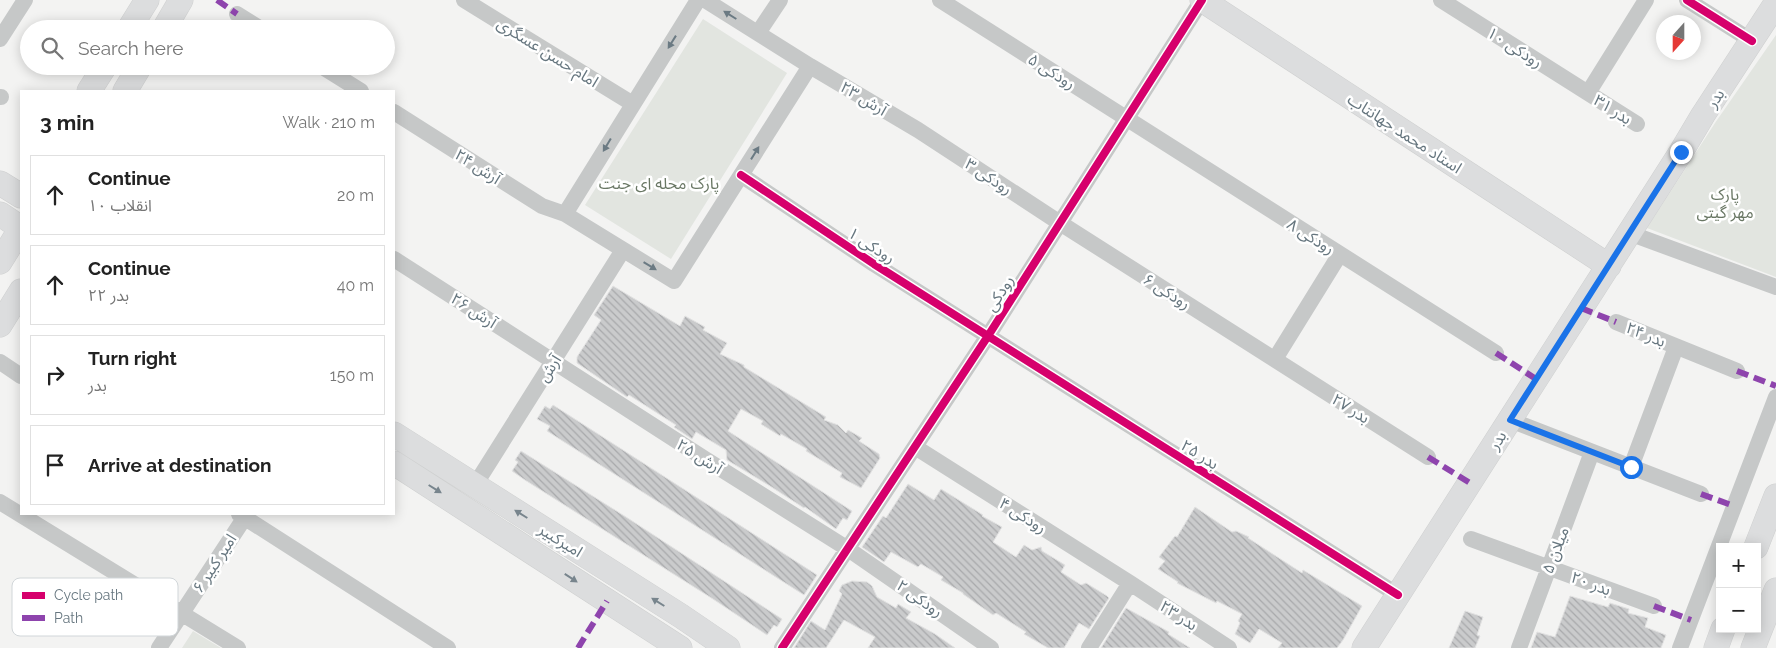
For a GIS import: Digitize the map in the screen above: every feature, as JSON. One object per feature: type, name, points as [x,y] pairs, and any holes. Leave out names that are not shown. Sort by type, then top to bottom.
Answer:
[{"type":"street","points":[[0,39],[25,0]]},
{"type":"street","points":[[135,20],[147,0]]},
{"type":"street","points":[[169,20],[181,0]]},
{"type":"street","name":"امام حسن عسگری","points":[[464,0],[633,104]]},
{"type":"street","points":[[565,214],[698,0]]},
{"type":"street","name":"آرش ۲۳","points":[[705,0],[810,66],[918,130]]},
{"type":"street","points":[[758,33],[780,0]]},
{"type":"street","name":"رودکی ۵","points":[[940,0],[1126,118]]},
{"type":"street","name":"رودکی","points":[[782,648],[988,336],[1202,0]]},
{"type":"street","name":"استاد محمد جهانتاب","points":[[1202,0],[1609,266]]},
{"type":"street","name":"رودکی ۱۰","points":[[1441,0],[1588,93]]},
{"type":"street","points":[[1588,93],[1646,0]]},
{"type":"street","points":[[1687,0],[1752,41]]},
{"type":"street","name":"بدر","points":[[1364,648],[1776,3]]},
{"type":"street","points":[[237,14],[247,20]]},
{"type":"street","points":[[742,175],[810,66]]},
{"type":"street","points":[[90,90],[99,75]]},
{"type":"street","points":[[126,90],[135,75]]},
{"type":"street","points":[[335,75],[359,90]]},
{"type":"street","name":"بدر ۳۱","points":[[1588,93],[1637,124]]},
{"type":"street","name":"آرش ۲۴","points":[[395,113],[542,206],[565,214],[674,281],[742,175]]},
{"type":"street","name":"رودکی ۸","points":[[1126,118],[1496,353]]},
{"type":"street","name":"رودکی ۳","points":[[918,130],[1060,223]]},
{"type":"street","name":"رودکی ۱","points":[[742,175],[874,264],[988,336]]},
{"type":"street","points":[[0,183],[20,195]]},
{"type":"street","points":[[0,214],[20,227]]},
{"type":"street","name":"رودکی ۶","points":[[1060,223],[1275,359]]},
{"type":"street","points":[[0,262],[20,230]]},
{"type":"street","points":[[1629,233],[1776,287]]},
{"type":"street","name":"آرش","points":[[474,485],[623,250]]},
{"type":"street","points":[[1275,359],[1340,254]]},
{"type":"street","name":"آرش ۲۶","points":[[395,260],[553,362]]},
{"type":"street","points":[[0,325],[20,293]]},
{"type":"street","name":"بدر ۲۴","points":[[1616,322],[1737,371]]},
{"type":"street","name":"بدر ۲۵","points":[[988,336],[1398,595]]},
{"type":"street","points":[[1631,467],[1676,346]]},
{"type":"street","name":"بدر ۲۷","points":[[1275,359],[1428,457]]},
{"type":"street","points":[[0,362],[20,375]]},
{"type":"street","name":"آرش ۲۵","points":[[553,362],[848,549]]},
{"type":"street","points":[[1680,648],[1776,397]]},
{"type":"street","points":[[1510,420],[1701,494]]},
{"type":"street","name":"امیرکبیر","points":[[395,435],[681,616],[728,648]]},
{"type":"street","name":"رودکی ۴","points":[[916,447],[1130,582]]},
{"type":"street","name":"میلان ۵","points":[[1519,648],[1592,452]]},
{"type":"street","name":"امیرکبیر","points":[[395,464],[673,643]]},
{"type":"street","points":[[1758,543],[1776,496]]},
{"type":"street","points":[[0,502],[20,514]]},
{"type":"street","points":[[21,515],[125,578]]},
{"type":"street","points":[[243,515],[448,648]]},
{"type":"street","name":"امیر کبیر ۶","points":[[178,619],[243,515]]},
{"type":"street","name":"بدر ۲۰","points":[[1471,539],[1654,606]]},
{"type":"street","name":"رودکی ۲","points":[[848,549],[992,648]]},
{"type":"street","points":[[1089,648],[1130,582]]},
{"type":"street","name":"بدر ۲۳","points":[[1130,582],[1229,648]]},
{"type":"street","points":[[1753,648],[1776,590]]},
{"type":"street","points":[[178,611],[238,648]]},
{"type":"street","points":[[673,643],[681,616]]},
{"type":"street","points":[[1716,648],[1722,633]]},
{"type":"street","name":"امیر کبیر ۶","points":[[159,648],[167,636]]},
{"type":"green space","name":"پارک محله ای جنت","points":[[703,19],[787,73],[671,259],[585,205]]},
{"type":"green space","name":"پارک مهر گیتی","points":[[1776,35],[1776,277],[1647,228],[1715,123]]},
{"type":"green space","points":[[193,631],[221,648],[182,648]]},
{"type":"building","points":[[613,286],[680,326],[685,316],[705,327],[703,330],[727,343],[720,354],[744,365],[744,367],[826,417],[824,420],[838,425],[846,433],[848,430],[862,438],[859,441],[879,454],[880,458],[861,488],[840,477],[842,473],[806,451],[807,449],[781,434],[780,436],[761,424],[763,421],[741,409],[728,431],[852,511],[847,520],[843,518],[836,529],[805,507],[727,460],[726,450],[696,432],[692,439],[674,427],[676,425],[629,395],[627,397],[577,363],[577,357],[601,320],[594,315]]},
{"type":"building","points":[[553,405],[817,575],[804,595],[547,431],[550,426],[537,419],[545,406],[550,409]]},
{"type":"building","points":[[521,451],[782,619],[777,627],[774,625],[767,635],[525,480],[512,471],[518,462],[515,460]]},
{"type":"building","points":[[908,484],[934,500],[941,489],[1002,527],[993,542],[1016,557],[1024,545],[1032,550],[1041,547],[1042,551],[1065,565],[1061,572],[1081,585],[1086,583],[1107,596],[1109,598],[1089,629],[1079,623],[1064,648],[1048,648],[1024,634],[1026,632],[996,613],[993,615],[941,580],[943,577],[921,564],[918,567],[891,552],[884,562],[862,547],[883,516],[886,518]]},
{"type":"building","points":[[1195,507],[1232,532],[1236,531],[1249,537],[1302,573],[1303,570],[1362,606],[1337,648],[1278,648],[1282,643],[1259,629],[1250,643],[1235,634],[1242,614],[1177,583],[1158,569],[1165,561],[1159,557],[1175,536],[1177,537]]},
{"type":"building","points":[[852,581],[867,582],[872,586],[877,597],[896,608],[898,604],[911,612],[906,618],[955,648],[868,648],[875,637],[844,620],[826,648],[794,648],[811,621],[825,630],[842,594],[839,591],[842,585]]},
{"type":"building","points":[[1570,596],[1608,607],[1610,603],[1629,609],[1628,613],[1648,618],[1645,627],[1666,635],[1661,648],[1531,648],[1537,632],[1555,637]]},
{"type":"building","points":[[1126,608],[1169,632],[1168,634],[1190,648],[1101,648]]},
{"type":"building","points":[[1465,611],[1483,617],[1477,635],[1480,636],[1475,648],[1449,648]]},
{"type":"marked path","points":[[217,0],[237,14]]},
{"type":"marked path","points":[[1581,308],[1616,322]]},
{"type":"marked path","points":[[1496,353],[1536,379]]},
{"type":"marked path","points":[[1737,371],[1776,386]]},
{"type":"marked path","points":[[1428,457],[1470,483]]},
{"type":"marked path","points":[[1701,494],[1734,506]]},
{"type":"marked path","points":[[578,648],[607,601]]},
{"type":"marked path","points":[[1654,606],[1691,620]]},
{"type":"cycle path","points":[[782,648],[988,336],[1202,0]]},
{"type":"cycle path","points":[[1687,0],[1752,41]]},
{"type":"cycle path","points":[[741,175],[874,264],[1398,595]]},
{"type":"route","points":[[1631,467],[1510,420],[1681,152]]}]
